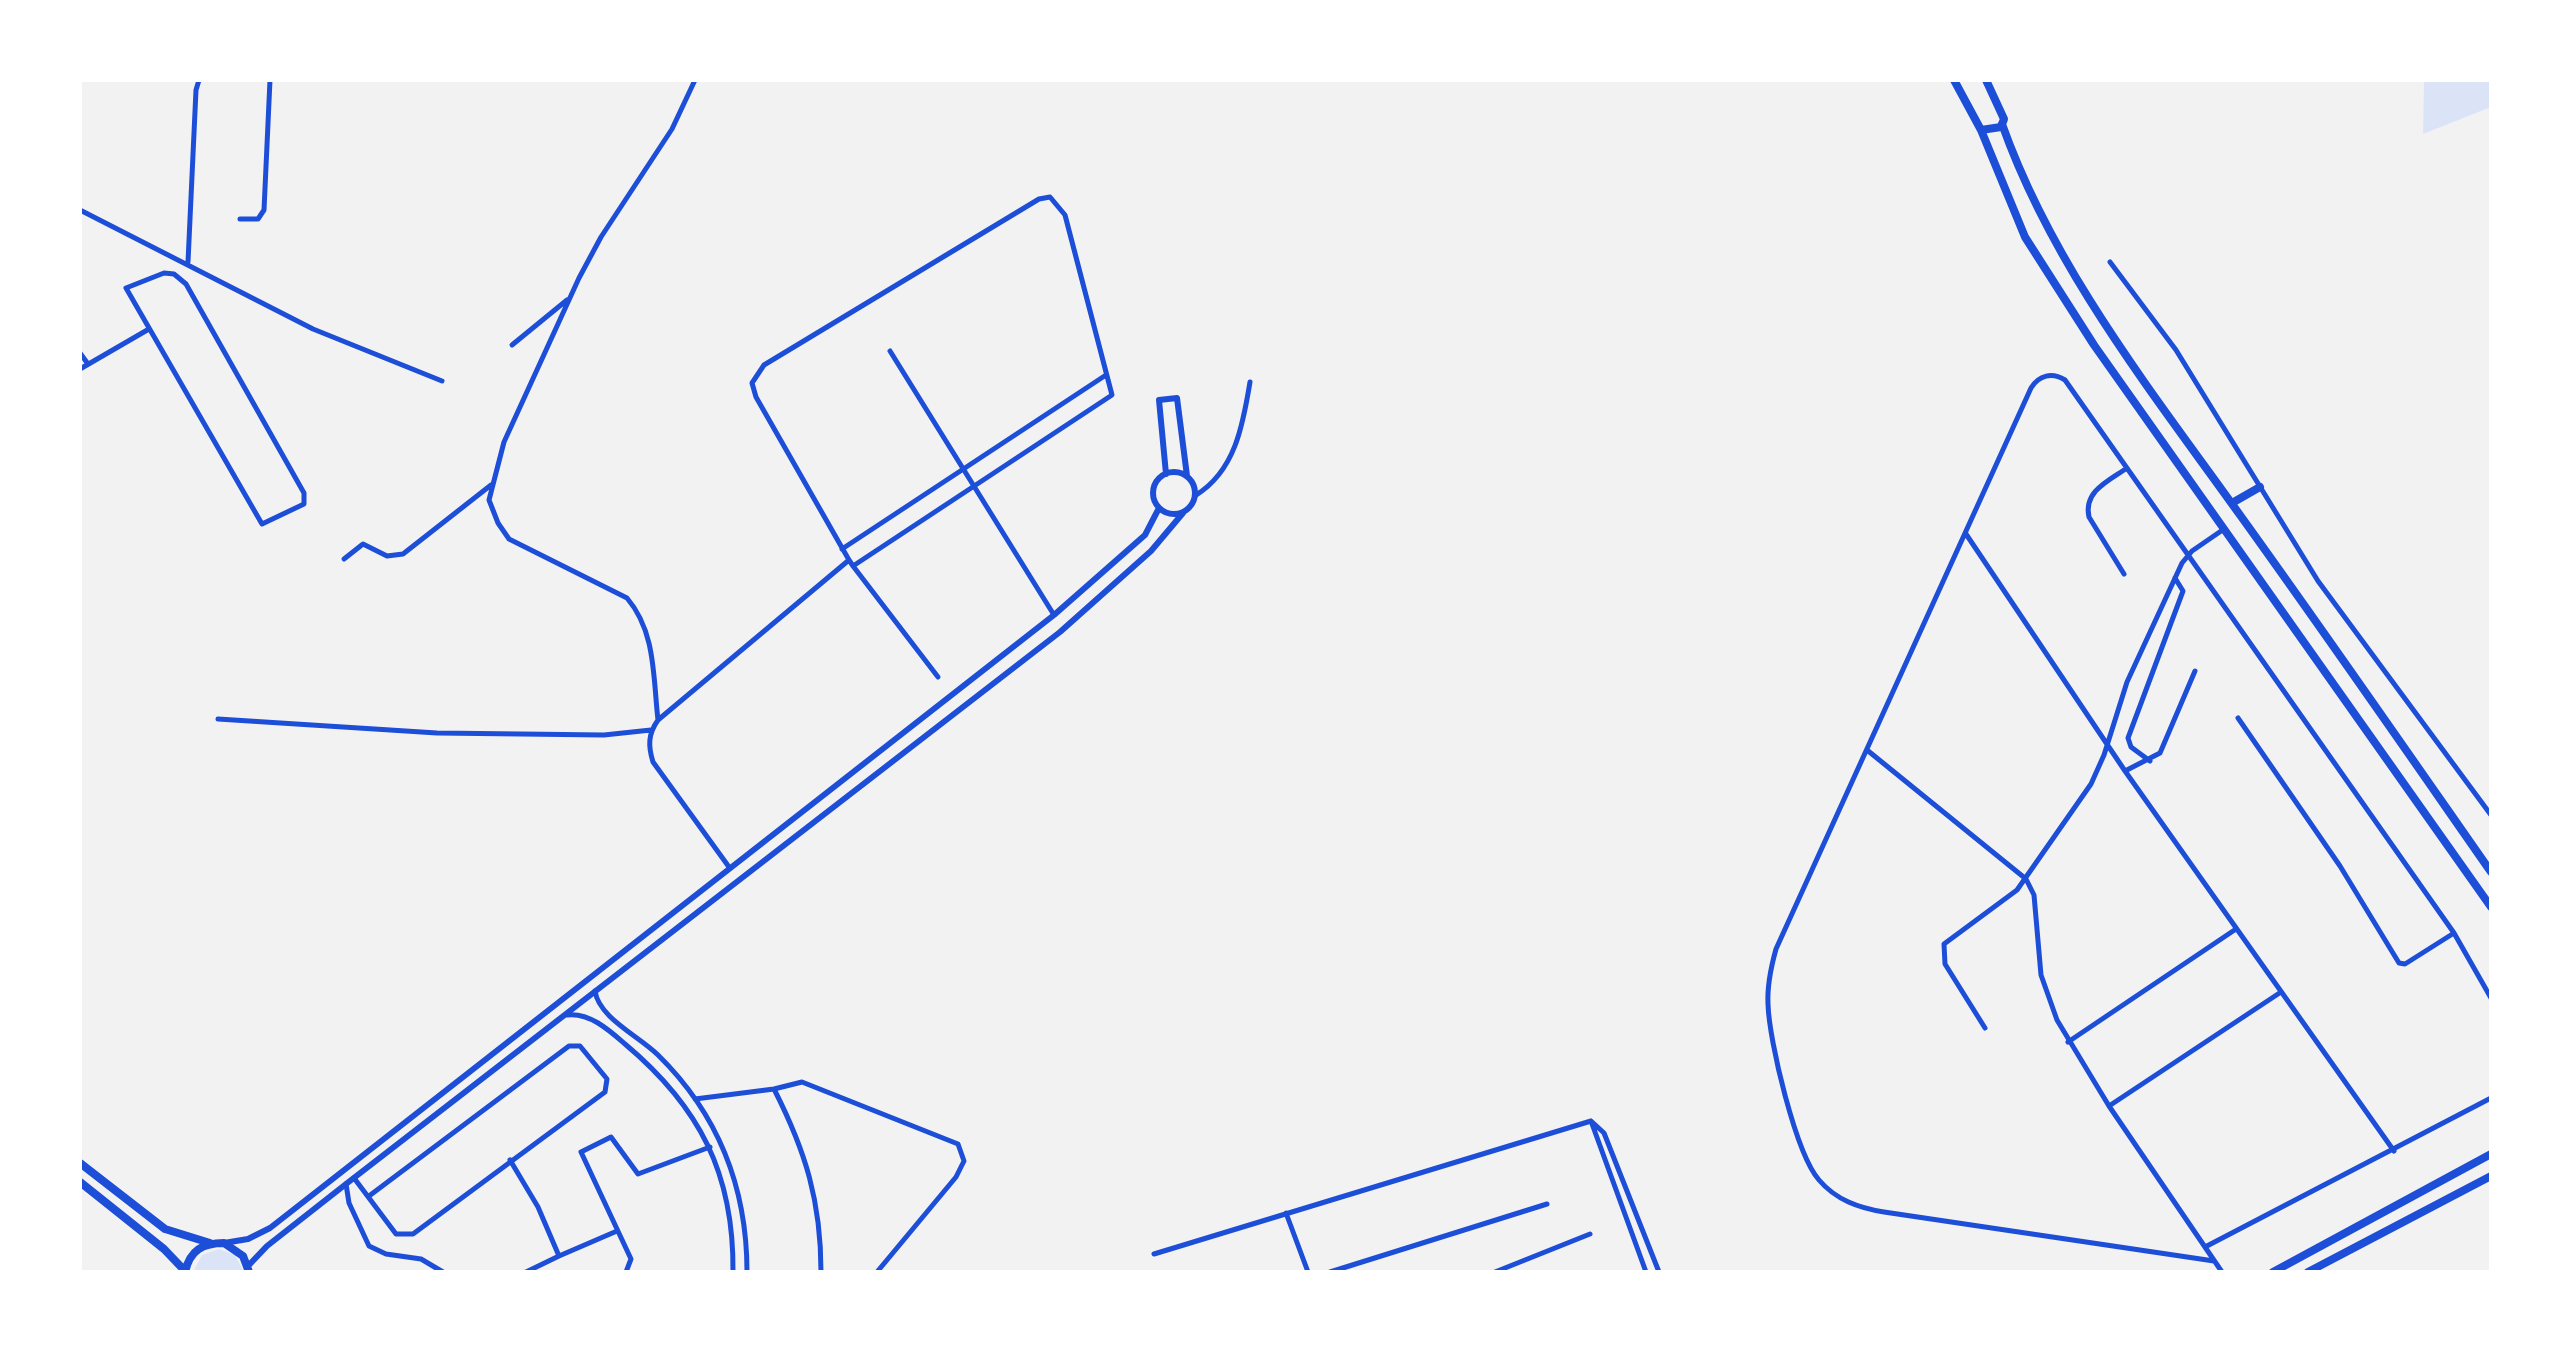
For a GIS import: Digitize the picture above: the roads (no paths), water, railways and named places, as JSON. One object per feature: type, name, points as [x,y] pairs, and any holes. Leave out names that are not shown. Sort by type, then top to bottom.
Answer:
[{"type":"main road","points":[[1954,80],[1981,130],[2034,253],[2094,345],[2491,907]]},
{"type":"main road","points":[[1986,80],[2002,111],[2002,124],[2031,199],[2054,243],[2491,872]]},
{"type":"main road","points":[[1981,130],[1995,130],[2002,124]]},
{"type":"main road","points":[[2232,503],[2260,487]]},
{"type":"main road","points":[[2273,1272],[2491,1154]]},
{"type":"main road","points":[[80,1163],[165,1229],[210,1243],[224,1243],[243,1256],[249,1269]]},
{"type":"main road","points":[[2308,1272],[2491,1176]]},
{"type":"main road","points":[[80,1182],[164,1249],[185,1271],[193,1253],[210,1243]]},
{"type":"street","points":[[188,263],[199,80]]},
{"type":"street","points":[[240,219],[258,219],[264,210],[270,80]]},
{"type":"street","points":[[658,720],[650,642],[638,611],[627,598],[509,539],[498,523],[489,500],[504,442],[570,296],[601,237],[672,129],[695,80]]},
{"type":"street","points":[[729,867],[653,762],[649,742],[651,730],[658,720],[851,563],[1112,395],[1065,215],[1050,197],[1039,199],[764,365],[752,383],[756,397],[842,549],[851,563],[938,677]]},
{"type":"street","points":[[80,210],[351,346],[442,381]]},
{"type":"street","points":[[2110,262],[2176,350],[2362,644],[2427,724],[2491,815]]},
{"type":"street","points":[[156,274],[174,274],[186,284],[213,330],[304,493],[304,504],[262,524],[149,329],[126,288],[156,274]]},
{"type":"street","points":[[512,345],[570,296]]},
{"type":"street","points":[[80,369],[149,329]]},
{"type":"street","points":[[890,351],[1054,615]]},
{"type":"street","points":[[80,353],[88,364]]},
{"type":"street","points":[[842,549],[1106,375]]},
{"type":"street","points":[[2214,1261],[1866,1209],[1834,1194],[1809,1167],[1801,1151],[1769,1017],[1770,976],[1776,949],[2031,388],[2046,375],[2065,380],[2454,933],[2491,998]]},
{"type":"street","points":[[249,1269],[267,1246],[1072,622],[1151,551],[1196,495],[1214,481],[1233,453],[1250,382]]},
{"type":"street","points":[[224,1243],[248,1239],[270,1228],[1054,615],[1145,535],[1159,508],[1154,489],[1166,474],[1159,400],[1177,398],[1187,476],[1196,495]]},
{"type":"street","points":[[2124,574],[2089,517],[2087,506],[2093,492],[2127,468]]},
{"type":"street","points":[[1166,474],[1187,476]]},
{"type":"street","points":[[344,559],[363,544],[387,556],[403,554],[492,485]]},
{"type":"street","points":[[1159,508],[1170,514],[1183,513]]},
{"type":"street","points":[[1985,1028],[1945,964],[1942,949],[1950,936],[2011,895],[2026,879],[2091,784],[2108,746],[2127,682],[2175,578],[2188,555],[2225,529]]},
{"type":"street","points":[[1965,533],[2125,771],[2394,1151]]},
{"type":"street","points":[[2150,761],[2131,747],[2128,738],[2183,591],[2175,578]]},
{"type":"street","points":[[2125,771],[2150,761],[2162,748],[2195,671]]},
{"type":"street","points":[[2238,718],[2340,866],[2399,963],[2405,964],[2454,933]]},
{"type":"street","points":[[218,719],[437,733],[604,735],[651,730]]},
{"type":"street","points":[[1867,750],[2026,879],[2034,895],[2045,988],[2068,1042],[2222,1272]]},
{"type":"street","points":[[2068,1042],[2236,929]]},
{"type":"street","points":[[595,990],[600,1007],[660,1056],[695,1099],[725,1148],[744,1210],[747,1272]]},
{"type":"street","points":[[2109,1106],[2281,992]]},
{"type":"street","points":[[562,1015],[587,1017],[643,1059],[686,1108],[710,1147],[730,1204],[733,1272]]},
{"type":"street","points":[[354,1178],[396,1234],[404,1237],[413,1234],[605,1092],[607,1079],[580,1046],[569,1046],[369,1196]]},
{"type":"street","points":[[695,1099],[774,1089],[792,1083],[812,1084],[962,1148],[964,1161],[956,1177],[877,1272]]},
{"type":"street","points":[[774,1089],[807,1162],[817,1209],[821,1272]]},
{"type":"street","points":[[2205,1247],[2491,1098]]},
{"type":"street","points":[[1154,1254],[1591,1121]]},
{"type":"street","points":[[1591,1121],[1646,1272]]},
{"type":"street","points":[[1591,1121],[1604,1133],[1659,1272]]},
{"type":"street","points":[[626,1272],[631,1259],[581,1157],[584,1148],[611,1137],[638,1174],[710,1147]]},
{"type":"street","points":[[510,1160],[538,1207],[559,1256]]},
{"type":"street","points":[[346,1184],[349,1203],[369,1246],[386,1254],[421,1259],[443,1272]]},
{"type":"street","points":[[1330,1272],[1547,1204]]},
{"type":"street","points":[[1286,1213],[1308,1272]]},
{"type":"street","points":[[526,1272],[617,1231]]},
{"type":"street","points":[[1495,1272],[1590,1234]]}]
